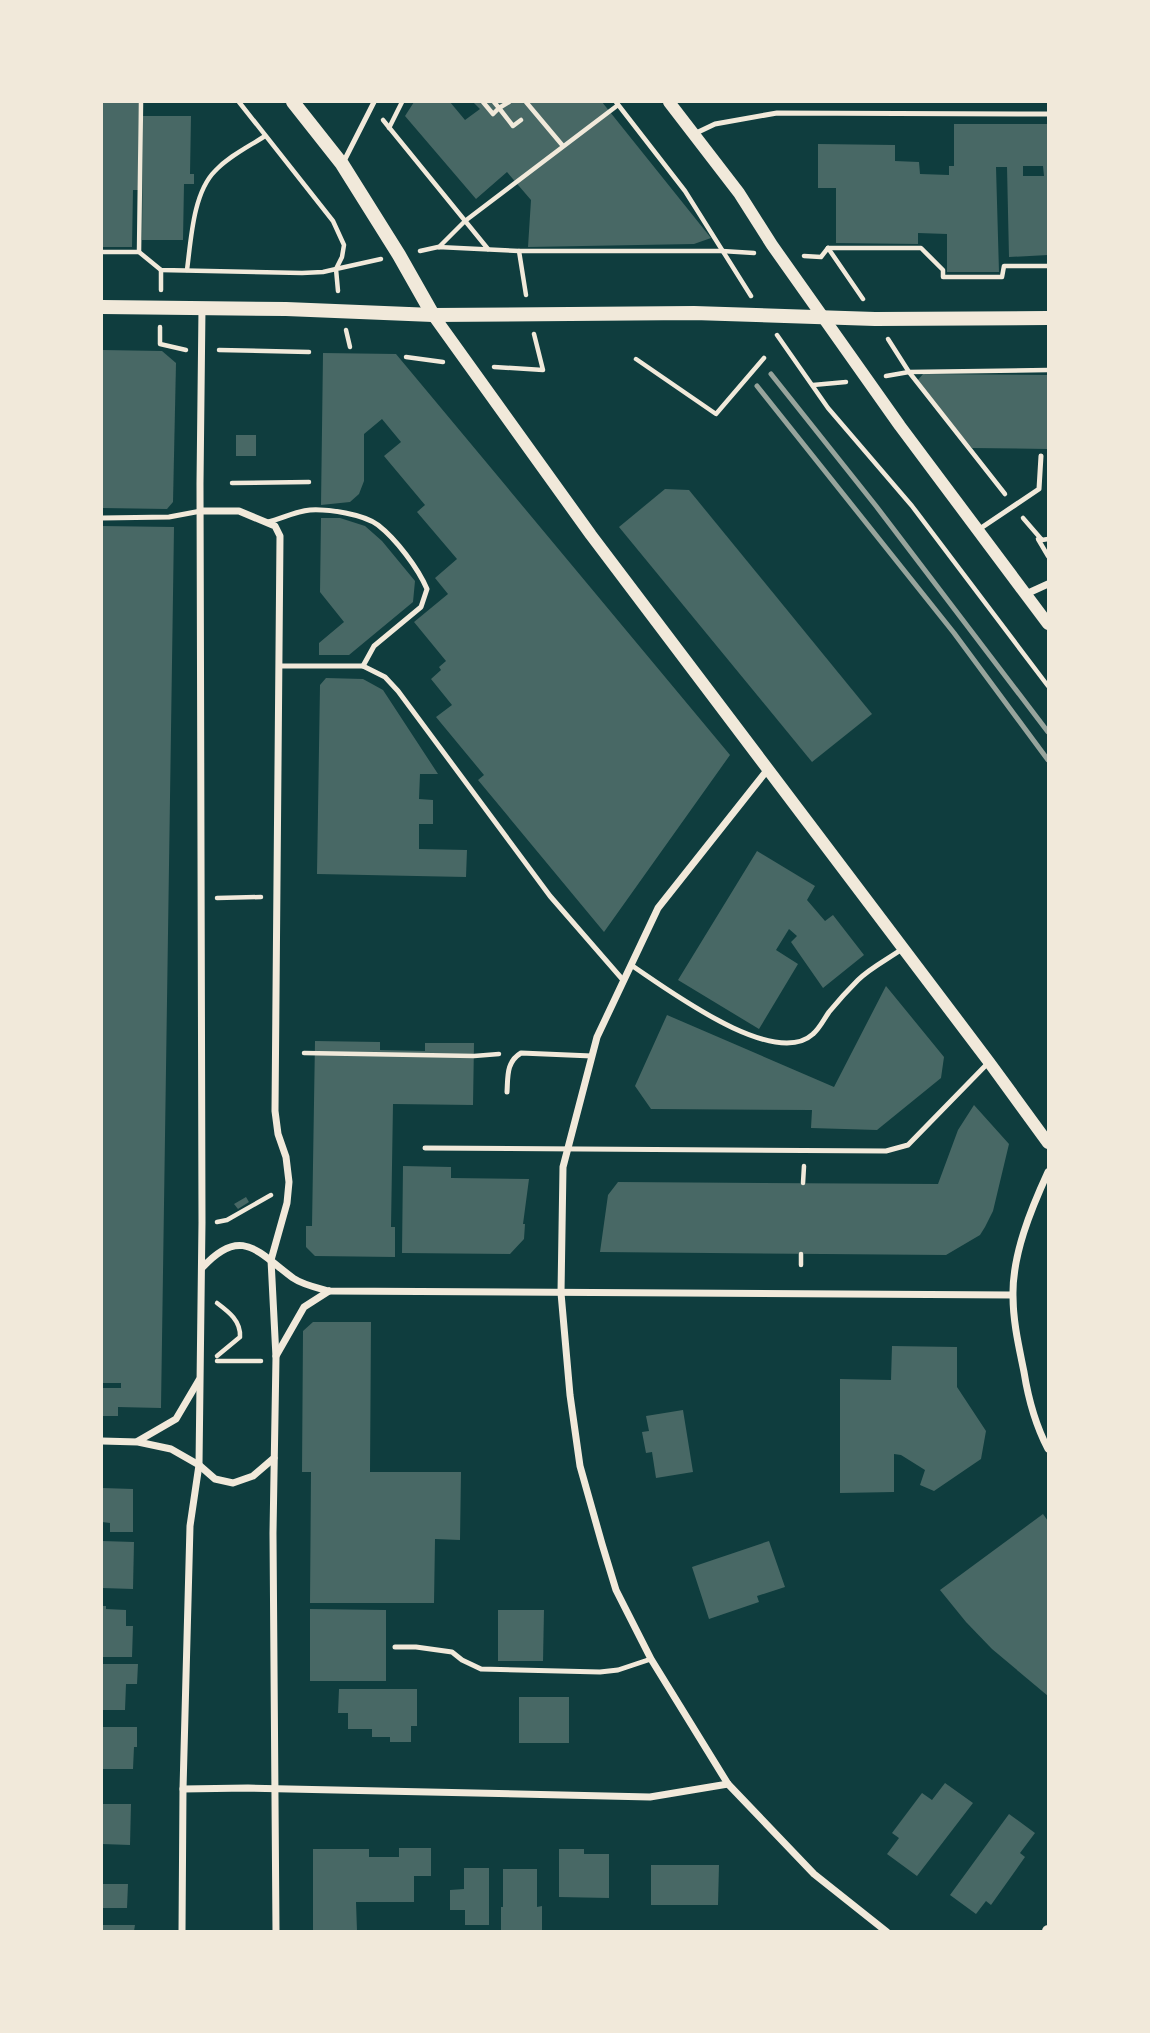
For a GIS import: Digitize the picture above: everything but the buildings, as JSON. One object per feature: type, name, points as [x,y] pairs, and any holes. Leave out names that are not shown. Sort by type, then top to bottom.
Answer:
[{"type":"main road","points":[[293,102],[342,164],[433,316]]},
{"type":"main road","points":[[102,307],[286,309],[433,316],[694,313],[825,318],[1048,318]]},
{"type":"street","points":[[669,102],[739,193],[900,426],[1048,624]]},
{"type":"street","points":[[182,1931],[190,1526],[199,1465],[202,1268],[202,308]]},
{"type":"street","points":[[433,316],[591,535],[1048,1143]]},
{"type":"street","points":[[201,511],[239,511],[275,526],[280,536],[275,1111],[288,1173],[287,1203],[271,1259],[276,1359],[276,1931]]},
{"type":"street","points":[[1026,594],[1048,584]]},
{"type":"street","points":[[768,769],[658,908],[597,1037],[563,1167],[561,1293],[570,1395],[580,1466],[617,1590],[651,1659],[728,1784],[814,1874],[887,1931]]},
{"type":"street","points":[[1048,1172],[1030,1212],[1017,1262],[1013,1295],[1027,1389],[1048,1449]]},
{"type":"street","points":[[202,1268],[212,1256],[224,1248],[236,1245],[258,1250],[296,1281],[329,1291],[1013,1295]]},
{"type":"street","points":[[276,1359],[303,1307],[329,1291]]},
{"type":"street","points":[[138,1442],[176,1419],[200,1379]]},
{"type":"street","points":[[102,1441],[138,1442],[171,1449],[199,1465],[215,1479],[233,1483],[253,1476],[274,1458]]},
{"type":"street","points":[[183,1789],[650,1797],[728,1784]]},
{"type":"lane","points":[[342,164],[373,104]]},
{"type":"lane","points":[[693,135],[715,124],[776,113],[1048,114]]},
{"type":"lane","points":[[978,530],[1039,489],[1041,456]]},
{"type":"lane","points":[[268,523],[309,510],[365,518],[379,526],[408,557],[421,576],[427,589],[421,607],[374,646],[363,666]]},
{"type":"lane","points":[[102,518],[169,517],[201,511]]},
{"type":"lane","points":[[280,666],[363,666],[385,677],[550,896],[624,981]]},
{"type":"lane","points":[[631,965],[692,1006],[747,1035],[783,1044],[813,1035],[859,978],[903,948]]},
{"type":"lane","points":[[507,1092],[509,1064],[521,1053],[592,1056]]},
{"type":"lane","points":[[425,1148],[886,1151],[908,1146],[989,1062]]},
{"type":"lane","points":[[395,1647],[452,1652],[481,1669],[600,1672],[618,1670],[651,1659]]},
{"type":"path","points":[[139,252],[141,102]]},
{"type":"path","points":[[102,252],[139,252],[162,270],[302,273],[336,269],[344,245],[333,221],[239,102]]},
{"type":"path","points":[[389,128],[402,102]]},
{"type":"path","points":[[483,102],[493,114],[509,102]]},
{"type":"path","points":[[494,102],[513,125],[521,120]]},
{"type":"path","points":[[526,102],[563,146]]},
{"type":"path","points":[[1048,266],[1004,266],[1002,277],[943,277],[943,270],[920,248],[828,248],[821,257],[722,251],[438,247],[465,221],[617,103],[685,191],[722,251],[764,316],[828,408],[912,506],[1048,686]]},
{"type":"path","points":[[373,104],[389,128],[488,249]]},
{"type":"path","points":[[187,270],[196,211],[206,181],[236,154],[265,136]]},
{"type":"path","points":[[160,344],[179,349],[309,352]]},
{"type":"path","points":[[636,359],[716,414],[764,358]]},
{"type":"path","points":[[1048,370],[909,372],[1014,506],[1048,556]]},
{"type":"path","points":[[232,483],[309,482]]},
{"type":"path","points":[[1035,534],[1042,540],[1048,539]]},
{"type":"path","points":[[201,898],[278,897]]},
{"type":"path","points":[[304,1053],[517,1056]]},
{"type":"path","points":[[202,1222],[227,1220],[271,1195],[287,1203]]},
{"type":"path","points":[[801,1254],[801,1265]]},
{"type":"path","points":[[217,1303],[233,1316],[241,1332],[237,1340],[211,1361],[276,1359]]},
{"type":"railway","points":[[771,374],[876,506],[1048,732]]},
{"type":"railway","points":[[757,386],[954,633],[1048,760]]}]
